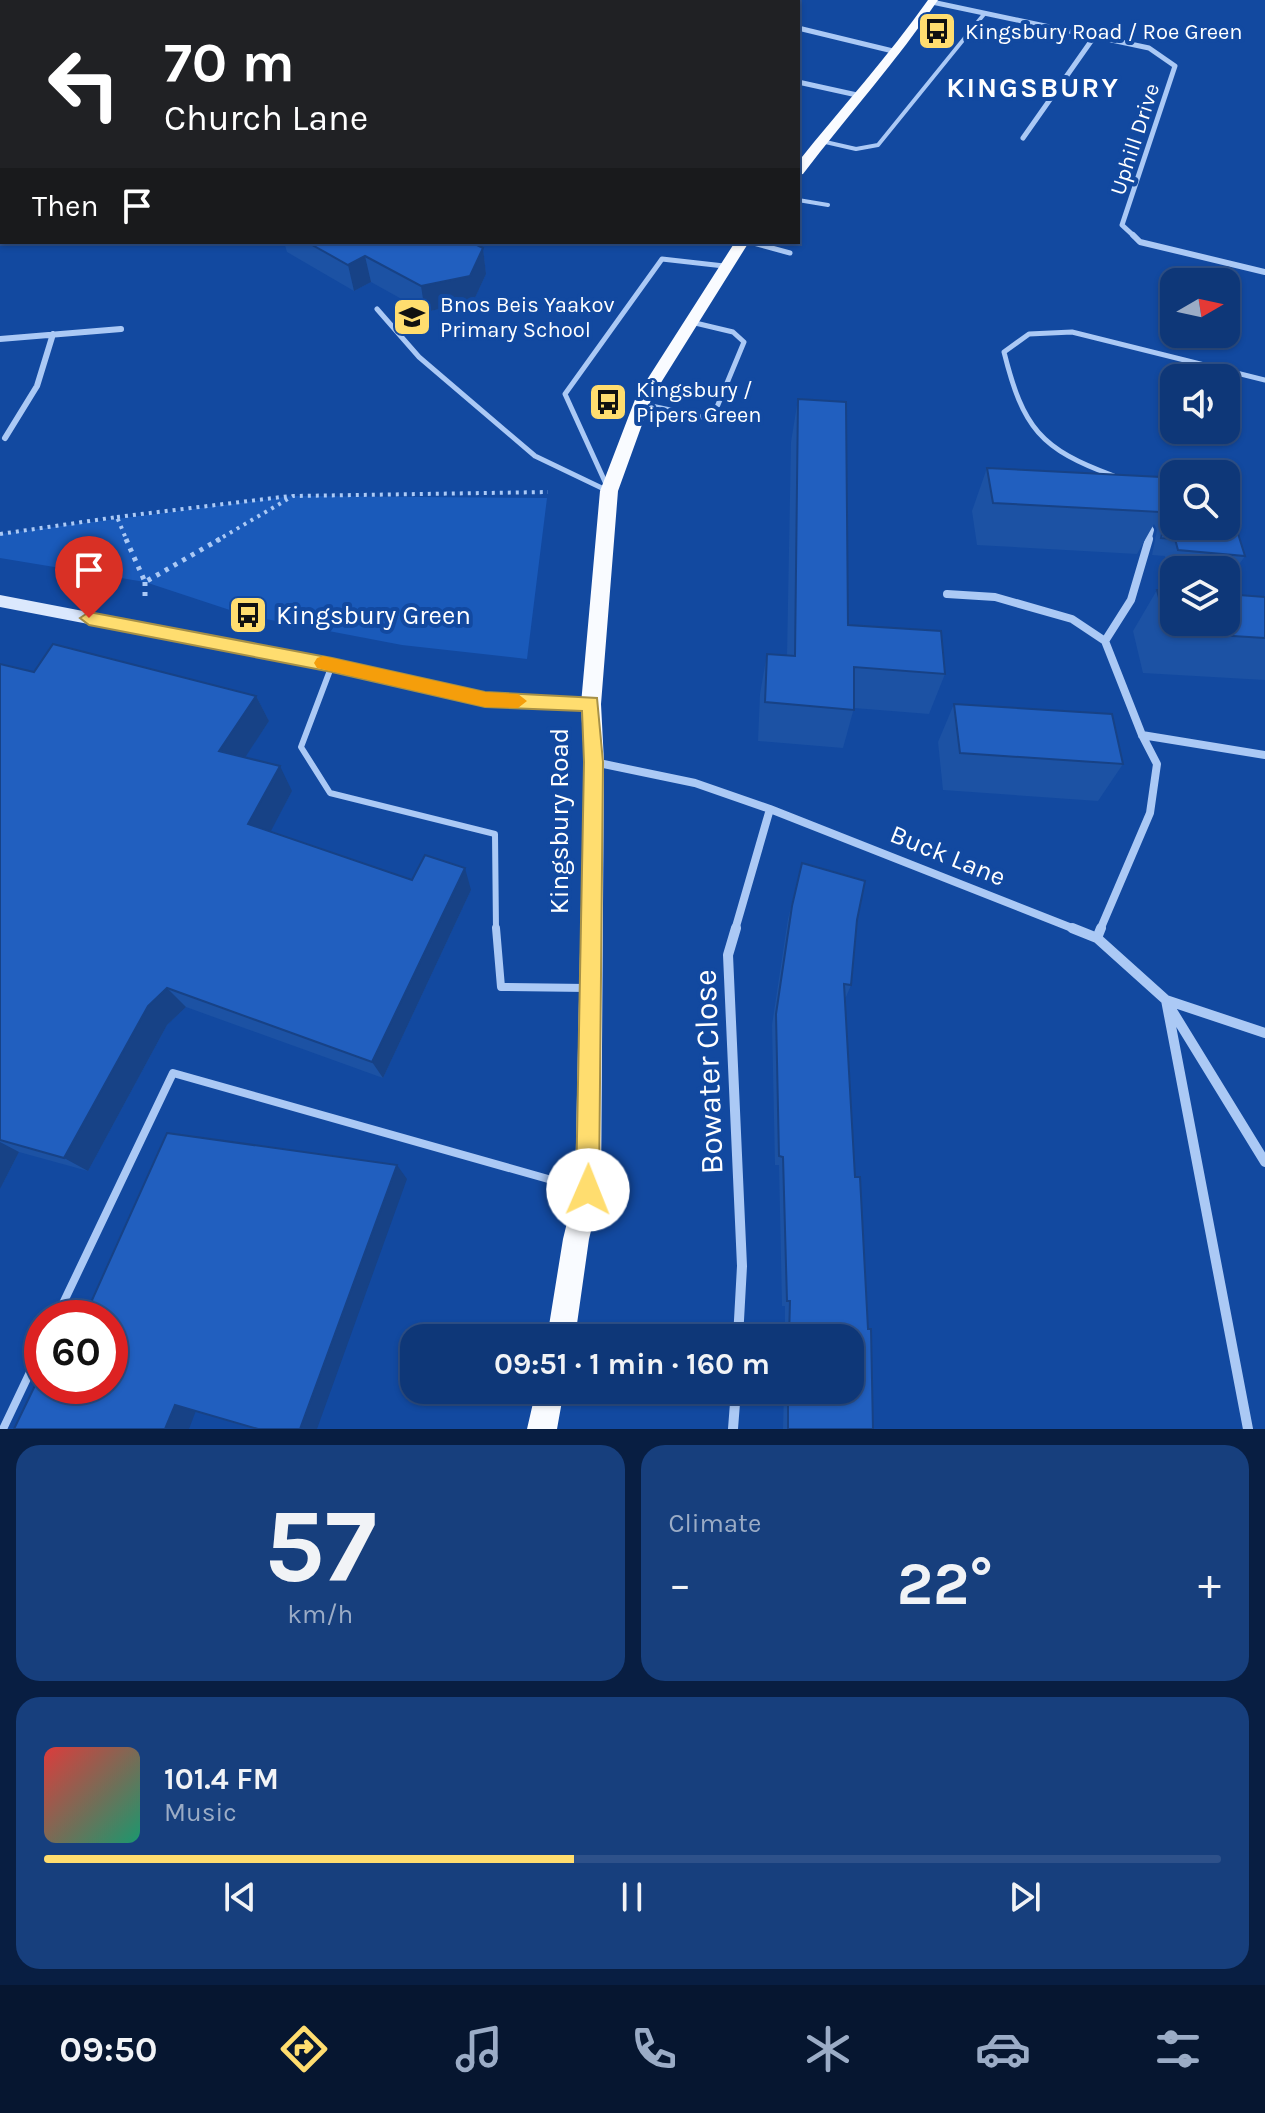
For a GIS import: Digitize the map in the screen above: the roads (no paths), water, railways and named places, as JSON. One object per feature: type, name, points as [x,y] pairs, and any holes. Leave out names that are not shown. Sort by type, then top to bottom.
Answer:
[{"type":"main road","points":[[800,168],[857,95],[897,52],[933,1]]},
{"type":"main road","name":"Kingsbury Road","points":[[563,1324],[576,1239],[588,1190],[594,762],[591,704],[609,491],[642,404],[724,266],[740,244]]},
{"type":"main road","points":[[0,601],[332,665],[485,699],[591,704]]},
{"type":"main road","points":[[542,1429],[547,1404]]},
{"type":"street","name":"Uphill Drive","points":[[933,1],[1149,48],[1175,66],[1122,225],[1140,242],[1265,272]]},
{"type":"street","points":[[800,28],[897,52]]},
{"type":"street","points":[[1023,138],[1094,37]]},
{"type":"street","points":[[800,82],[857,95]]},
{"type":"street","points":[[0,339],[121,329]]},
{"type":"street","points":[[5,438],[37,386],[53,334]]},
{"type":"street","points":[[1105,641],[1131,600],[1151,530],[1143,517]]},
{"type":"street","points":[[947,594],[995,597],[1072,619],[1105,641],[1142,735],[1157,764],[1150,813],[1097,938]]},
{"type":"street","points":[[1142,735],[1265,755]]},
{"type":"street","name":"Buck Lane","points":[[594,762],[695,783],[770,809],[1097,938],[1166,1000],[1265,1033]]},
{"type":"street","name":"Bowater Close","points":[[739,1324],[742,1266],[728,955],[770,809]]},
{"type":"street","points":[[1166,1000],[1265,1162]]},
{"type":"street","points":[[1166,1000],[1248,1429]]},
{"type":"street","points":[[733,1429],[735,1404]]},
{"type":"lane","points":[[821,141],[856,149],[878,145],[985,13]]},
{"type":"lane","points":[[800,200],[828,205]]},
{"type":"lane","points":[[757,244],[790,253]]},
{"type":"lane","points":[[609,491],[565,394],[662,259],[724,266]]},
{"type":"lane","points":[[377,309],[419,357],[535,456],[609,491]]},
{"type":"lane","points":[[642,404],[703,417],[717,407],[744,342],[733,332],[690,322]]},
{"type":"lane","points":[[1121,479],[1077,464],[1041,440],[1013,392],[1004,352],[1029,334],[1072,332],[1265,380]]},
{"type":"lane","points":[[332,665],[301,747],[330,793],[495,834],[501,987],[590,988]]},
{"type":"lane","points":[[65,1300],[173,1073],[588,1190]]},
{"type":"lane","points":[[3,1429],[24,1385]]},
{"type":"place","name":"Kingsbury Road / Roe Green","points":[[937,31]]},
{"type":"place","name":"Bnos Beis Yaakov Primary School","points":[[412,317]]},
{"type":"place","name":"Kingsbury / Pipers Green","points":[[608,402]]},
{"type":"place","name":"Kingsbury Green","points":[[248,615]]},
{"type":"district","name":"KINGSBURY","points":[[1033,87]]}]
